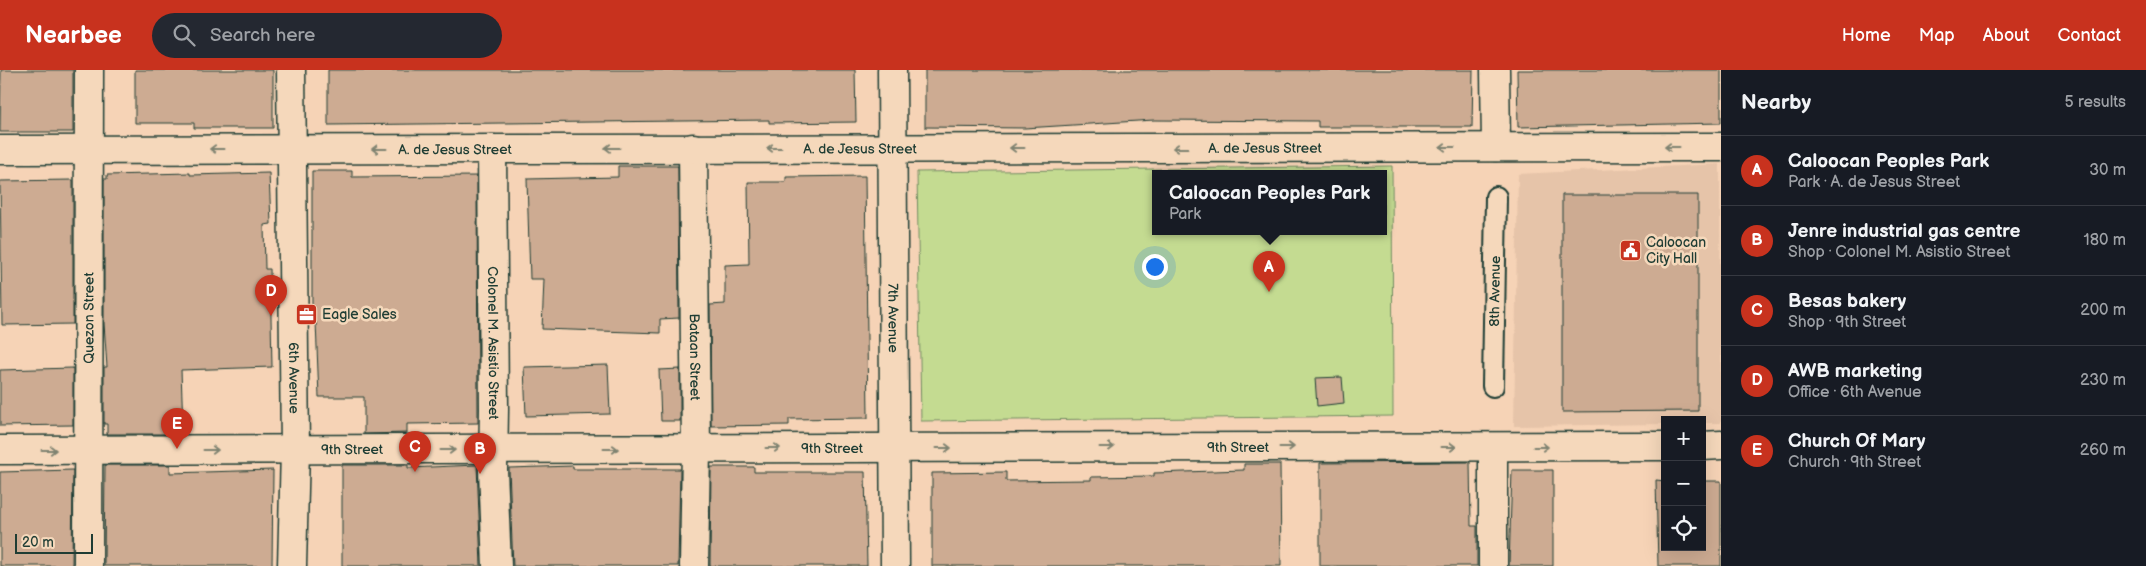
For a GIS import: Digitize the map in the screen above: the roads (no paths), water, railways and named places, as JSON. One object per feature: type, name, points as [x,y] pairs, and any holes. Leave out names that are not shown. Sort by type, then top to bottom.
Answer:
[{"type":"street","name":"Quezon Street","points":[[88,566],[89,70]]},
{"type":"street","name":"6th Avenue","points":[[291,70],[295,450],[292,566]]},
{"type":"street","name":"7th Avenue","points":[[892,70],[895,566]]},
{"type":"street","points":[[1495,70],[1496,147]]},
{"type":"street","name":"A. de Jesus Street","points":[[0,150],[1721,147]]},
{"type":"street","name":"Bataan Street","points":[[693,148],[696,449],[694,566]]},
{"type":"street","name":"Colonel M. Asistio Street","points":[[492,149],[494,409],[492,450],[497,566]]},
{"type":"street","name":"8th Avenue","points":[[1493,386],[1496,197]]},
{"type":"street","points":[[1706,446],[1721,445]]},
{"type":"street","name":"9th Street","points":[[0,450],[1661,446]]},
{"type":"street","points":[[1493,447],[1493,566]]},
{"type":"place","name":"Caloocan City Hall","points":[[1630,250]]},
{"type":"place","name":"Caloocan Peoples Park","points":[[1269,292]]},
{"type":"place","name":"Eagle Sales","points":[[306,314]]},
{"type":"place","name":"AWB marketing","points":[[271,316]]},
{"type":"place","name":"Church Of Mary","points":[[177,449]]},
{"type":"place","name":"Besas bakery","points":[[415,472]]},
{"type":"place","name":"Jenre industrial gas centre","points":[[480,474]]}]
